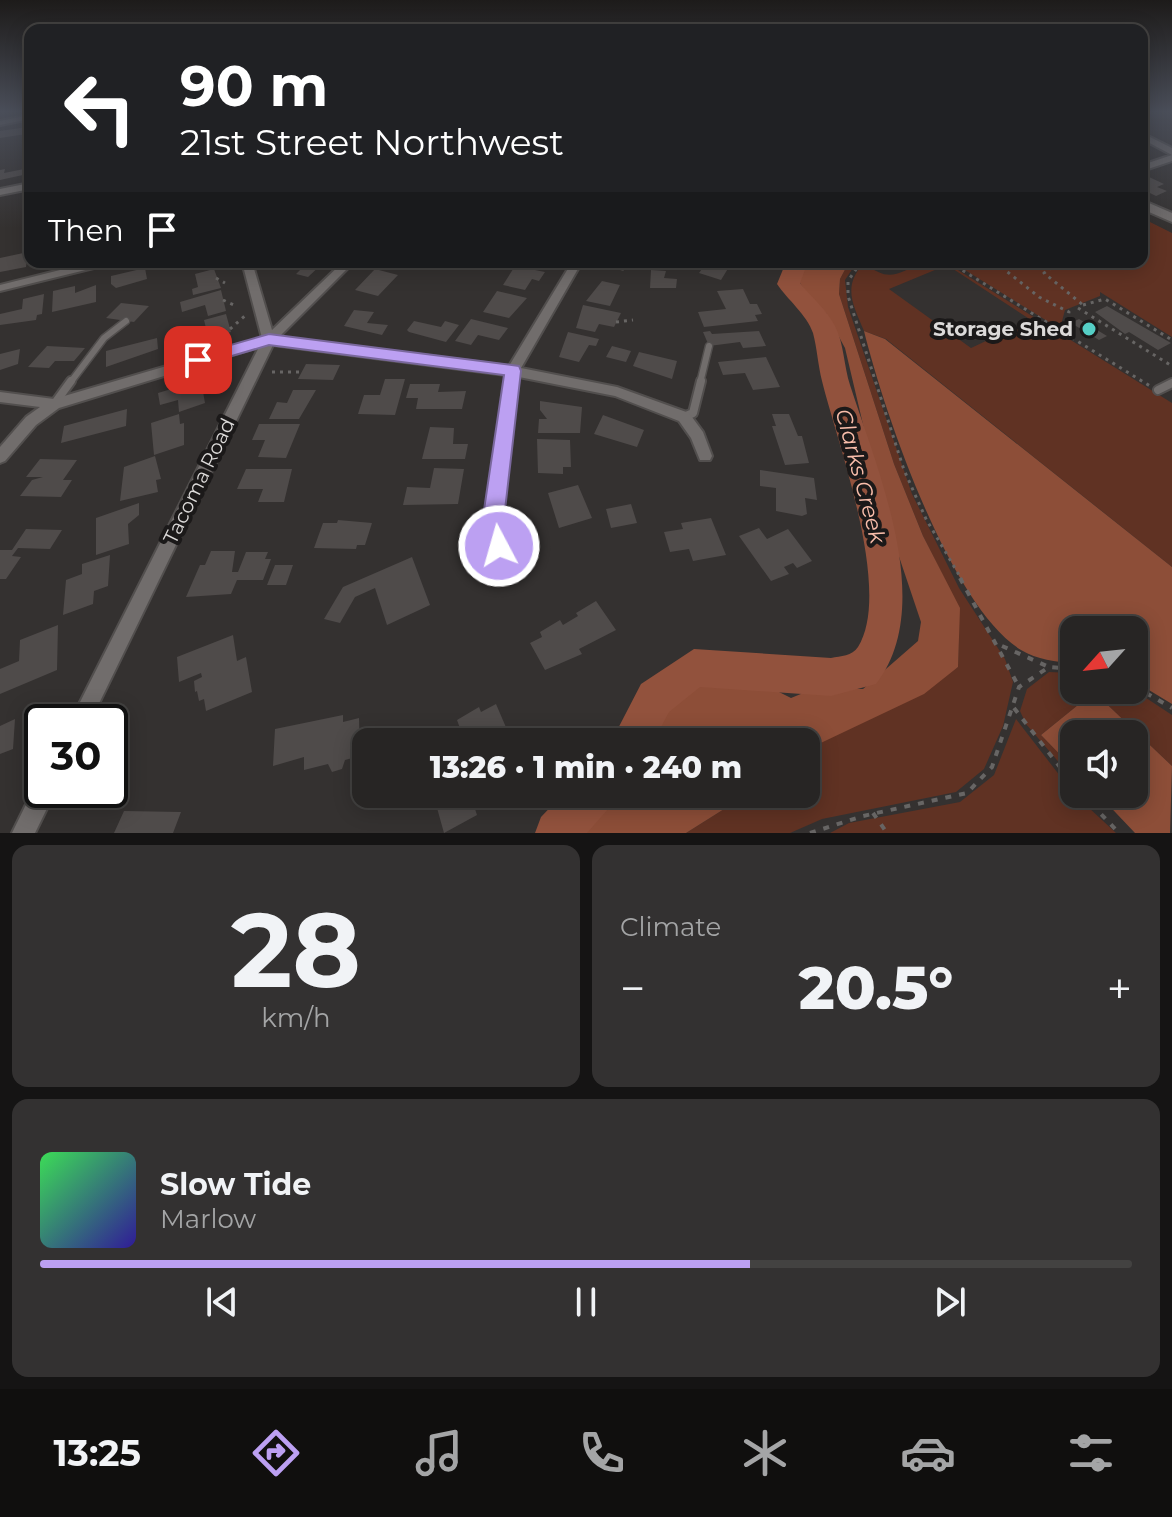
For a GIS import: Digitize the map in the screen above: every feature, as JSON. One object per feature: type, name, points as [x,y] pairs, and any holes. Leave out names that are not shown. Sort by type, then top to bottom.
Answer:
[{"type":"main road","points":[[1148,207],[1172,218]]},
{"type":"street","points":[[1148,166],[1172,158]]},
{"type":"street","points":[[0,192],[24,187]]},
{"type":"street","points":[[0,288],[82,268]]},
{"type":"street","points":[[249,268],[269,340]]},
{"type":"street","name":"Tacoma Road","points":[[89,704],[269,340],[343,268]]},
{"type":"street","points":[[499,546],[494,510],[513,371],[573,268]]},
{"type":"street","points":[[0,457],[31,421],[54,404],[269,340],[513,371],[607,390],[684,417],[698,436],[705,456]]},
{"type":"street","points":[[0,397],[54,404]]},
{"type":"street","points":[[23,833],[36,808]]},
{"type":"lane","points":[[54,404],[104,338],[126,321]]},
{"type":"lane","points":[[684,417],[693,413],[709,346]]},
{"type":"lane","points":[[1158,390],[1172,383]]},
{"type":"path","points":[[810,833],[873,813],[967,793],[992,767],[1019,687],[1002,646],[964,588],[913,491],[848,296],[848,281],[857,268]]},
{"type":"path","points":[[959,268],[1158,390]]},
{"type":"path","points":[[1003,268],[1039,297],[1069,312]]},
{"type":"path","points":[[1052,268],[1044,273],[1083,305]]},
{"type":"path","points":[[216,278],[225,283]]},
{"type":"path","points":[[1069,312],[1105,299],[1172,340]]},
{"type":"path","points":[[223,300],[234,305]]},
{"type":"path","points":[[1078,308],[1172,366]]},
{"type":"path","points":[[1061,331],[1066,328],[1069,312]]},
{"type":"path","points":[[230,329],[246,315]]},
{"type":"path","points":[[616,322],[633,320]]},
{"type":"path","points":[[272,372],[300,372]]},
{"type":"path","points":[[1002,646],[1049,667],[1060,668]]},
{"type":"path","points":[[1019,687],[1049,667]]},
{"type":"path","points":[[1148,694],[1172,708]]},
{"type":"path","points":[[1014,708],[1060,767]]},
{"type":"path","points":[[1095,808],[1119,833]]},
{"type":"path","points":[[873,813],[887,833]]},
{"type":"shaded area","points":[[1148,221],[1172,233],[1172,337],[1100,292],[1100,296],[1065,310],[1061,325],[1052,324],[962,268],[1148,268]]},
{"type":"shaded area","points":[[804,268],[846,268],[840,279],[839,294],[894,464],[923,536],[960,608],[958,667],[924,694],[820,743],[820,728],[653,728],[661,715],[699,679],[769,687],[791,698],[813,689],[863,689],[918,641],[921,622],[883,509],[845,348],[826,313],[810,298],[798,280]]},
{"type":"shaded area","points":[[846,268],[853,268],[845,280],[848,307],[912,494],[959,588],[1005,659],[1013,682],[1003,726],[984,769],[956,792],[822,819],[790,833],[686,833],[726,808],[820,808],[820,742],[958,667],[959,608],[923,536],[894,464],[839,294],[840,279]]},
{"type":"shaded area","points":[[860,268],[872,268],[887,275],[911,268],[940,268],[889,289],[971,348],[1031,320],[952,268],[1172,403],[1172,567],[886,339],[864,331],[856,313],[851,288],[857,271]]},
{"type":"shaded area","points":[[864,331],[885,339],[1172,567],[1172,704],[1148,689],[1148,616],[1060,616],[1060,662],[1021,650],[995,627],[969,593],[923,504]]},
{"type":"shaded area","points":[[1049,672],[1060,672],[1060,704],[1079,704],[1041,735],[1060,755],[1060,764],[1026,724],[1020,711],[1027,689]]},
{"type":"shaded area","points":[[1148,699],[1172,715],[1172,766],[1148,743],[1148,720],[1124,720],[1107,704],[1148,704]]},
{"type":"shaded area","points":[[1079,704],[1107,704],[1124,720],[1060,720],[1060,755],[1041,735]]},
{"type":"shaded area","points":[[1016,719],[1060,776],[1060,808],[1089,808],[1116,833],[830,833],[849,823],[960,802],[994,775]]},
{"type":"shaded area","points":[[1148,743],[1172,766],[1170,833],[1135,833],[1111,808],[1148,808]]},
{"type":"shaded area","points":[[596,808],[726,808],[686,833],[573,833]]},
{"type":"building","points":[[5,169],[4,173],[24,169],[23,175],[0,180],[0,170]]},
{"type":"building","points":[[1148,176],[1164,184],[1157,187],[1167,191],[1156,196],[1148,192]]},
{"type":"building","points":[[24,253],[24,267],[0,272],[0,258]]},
{"type":"building","points":[[145,268],[147,279],[116,288],[111,284],[111,276]]},
{"type":"building","points":[[302,268],[318,268],[308,277],[296,274]]},
{"type":"building","points":[[514,268],[545,272],[539,281],[532,279],[525,290],[503,285]]},
{"type":"building","points":[[703,268],[728,268],[721,280],[699,273]]},
{"type":"building","points":[[214,269],[221,288],[193,295],[192,289],[198,287],[195,274]]},
{"type":"building","points":[[375,269],[398,275],[378,296],[355,290]]},
{"type":"building","points":[[651,270],[666,271],[664,278],[677,279],[676,288],[650,288]]},
{"type":"building","points":[[602,281],[620,285],[610,306],[586,301]]},
{"type":"building","points":[[96,285],[96,302],[52,312],[53,291],[75,286],[75,293]]},
{"type":"building","points":[[743,289],[750,304],[757,304],[762,314],[755,315],[758,321],[704,327],[698,312],[726,309],[717,291]]},
{"type":"building","points":[[221,290],[226,311],[208,316],[205,305],[182,312],[180,302]]},
{"type":"building","points":[[497,291],[527,298],[509,318],[483,312]]},
{"type":"building","points":[[44,294],[42,314],[37,315],[36,320],[0,325],[0,314],[22,309],[23,299]]},
{"type":"building","points":[[121,303],[149,306],[134,322],[106,318]]},
{"type":"building","points":[[583,305],[621,313],[614,327],[599,324],[595,332],[576,328]]},
{"type":"building","points":[[1107,306],[1171,343],[1158,350],[1129,332],[1125,334],[1095,312]]},
{"type":"building","points":[[354,310],[374,312],[367,323],[388,325],[382,335],[344,326]]},
{"type":"building","points":[[226,314],[231,332],[193,343],[191,333],[206,328],[204,320]]},
{"type":"building","points":[[471,319],[508,328],[499,340],[478,335],[471,345],[455,341]]},
{"type":"building","name":"Storage Shed","points":[[1079,319],[1107,336],[1099,340],[1071,323]]},
{"type":"building","points":[[414,321],[441,327],[445,321],[459,325],[446,342],[409,332],[407,330]]},
{"type":"building","points":[[710,331],[712,334],[759,331],[766,346],[743,348],[740,342],[709,346],[703,332]]},
{"type":"building","points":[[568,332],[599,339],[596,346],[589,345],[579,362],[559,357]]},
{"type":"building","points":[[157,338],[158,349],[106,367],[106,351]]},
{"type":"building","points":[[47,346],[85,348],[74,361],[55,361],[49,368],[28,367]]},
{"type":"building","points":[[612,346],[631,351],[626,362],[606,357]]},
{"type":"building","points":[[20,349],[18,364],[0,370],[0,354]]},
{"type":"building","points":[[639,352],[677,361],[672,379],[633,366]]},
{"type":"building","points":[[766,357],[780,387],[753,390],[745,373],[723,375],[718,362]]},
{"type":"building","points":[[306,364],[340,365],[333,380],[298,379]]},
{"type":"building","points":[[385,379],[405,379],[395,415],[358,414],[364,395],[380,395]]},
{"type":"building","points":[[201,380],[205,403],[179,412],[178,400],[160,405],[158,393]]},
{"type":"building","points":[[410,384],[440,384],[438,392],[466,391],[462,409],[416,409],[418,398],[406,398]]},
{"type":"building","points":[[293,390],[316,390],[299,419],[269,419],[277,402],[287,403]]},
{"type":"building","points":[[540,401],[582,407],[580,433],[538,433],[539,419],[547,419],[540,410]]},
{"type":"building","points":[[127,409],[126,426],[61,443],[64,426]]},
{"type":"building","points":[[179,414],[180,424],[184,423],[184,445],[154,455],[151,423]]},
{"type":"building","points":[[772,414],[789,414],[798,436],[802,436],[809,463],[785,465],[772,426],[776,426]]},
{"type":"building","points":[[603,415],[644,430],[637,447],[594,434]]},
{"type":"building","points":[[259,424],[300,424],[286,458],[258,457],[265,440],[252,440]]},
{"type":"building","points":[[430,427],[454,428],[453,444],[468,444],[465,459],[422,459]]},
{"type":"building","points":[[537,439],[570,440],[571,467],[563,467],[563,474],[538,473]]},
{"type":"building","points":[[155,456],[161,479],[156,480],[158,492],[120,501],[124,467]]},
{"type":"building","points":[[40,459],[77,460],[63,480],[72,480],[61,497],[20,496],[32,480],[43,477],[26,477]]},
{"type":"building","points":[[434,468],[464,469],[458,504],[403,505],[407,487],[430,488]]},
{"type":"building","points":[[246,469],[292,469],[284,502],[258,502],[263,489],[237,489]]},
{"type":"building","points":[[760,470],[814,478],[817,500],[805,498],[807,514],[802,516],[776,511],[776,488],[760,486]]},
{"type":"building","points":[[578,485],[592,518],[559,528],[548,493]]},
{"type":"building","points":[[139,503],[139,515],[128,524],[129,544],[96,555],[96,518]]},
{"type":"building","points":[[631,504],[637,523],[611,528],[606,509]]},
{"type":"building","points":[[711,518],[726,555],[693,561],[689,549],[670,552],[664,532],[683,529],[681,523]]},
{"type":"building","points":[[338,520],[372,523],[365,545],[357,545],[356,549],[314,548],[323,523],[337,523]]},
{"type":"building","points":[[759,528],[767,539],[788,529],[812,561],[797,568],[793,563],[784,567],[789,574],[771,581],[739,536]]},
{"type":"building","points":[[26,529],[62,530],[50,549],[18,548],[12,556],[21,557],[6,579],[0,579],[0,550],[12,550]]},
{"type":"building","points":[[211,551],[235,551],[232,572],[238,572],[246,552],[268,552],[265,559],[271,559],[263,580],[237,580],[231,594],[186,597],[200,565],[205,565]]},
{"type":"building","points":[[110,555],[108,586],[94,591],[93,604],[63,615],[66,580],[82,574],[82,564]]},
{"type":"building","points":[[412,557],[430,605],[387,625],[375,588],[355,597],[340,623],[324,619],[343,587]]},
{"type":"building","points":[[275,565],[293,565],[286,585],[267,585]]},
{"type":"building","points":[[596,601],[616,630],[579,649],[582,654],[545,670],[530,643],[542,637],[540,632],[560,620],[563,625]]},
{"type":"building","points":[[58,625],[57,670],[0,694],[0,669],[19,661],[20,640]]},
{"type":"building","points":[[233,635],[237,661],[246,657],[252,692],[206,711],[204,699],[199,701],[195,692],[194,681],[202,677],[201,673],[179,682],[177,657]]},
{"type":"building","points":[[496,704],[506,728],[460,728],[457,720],[479,707],[481,712]]},
{"type":"building","points":[[343,715],[343,722],[359,718],[359,728],[352,728],[352,758],[345,760],[342,769],[332,772],[328,764],[304,770],[304,757],[273,766],[275,729]]},
{"type":"building","points":[[15,719],[13,749],[0,754],[0,726]]},
{"type":"building","points":[[437,808],[475,808],[477,815],[444,833]]},
{"type":"building","points":[[124,811],[181,812],[173,833],[114,833]]},
{"type":"waterway","name":"Clarks Creek","points":[[639,728],[655,698],[694,668],[831,677],[863,671],[875,656],[886,616],[882,556],[867,482],[835,380],[824,328],[788,284],[795,268]]},
{"type":"waterway","name":"Clarks Creek","points":[[557,833],[580,808]]},
{"type":"place","name":"Storage Shed","points":[[1089,329]]},
{"type":"route","points":[[198,360],[269,340],[513,371],[494,510],[499,546]]}]
